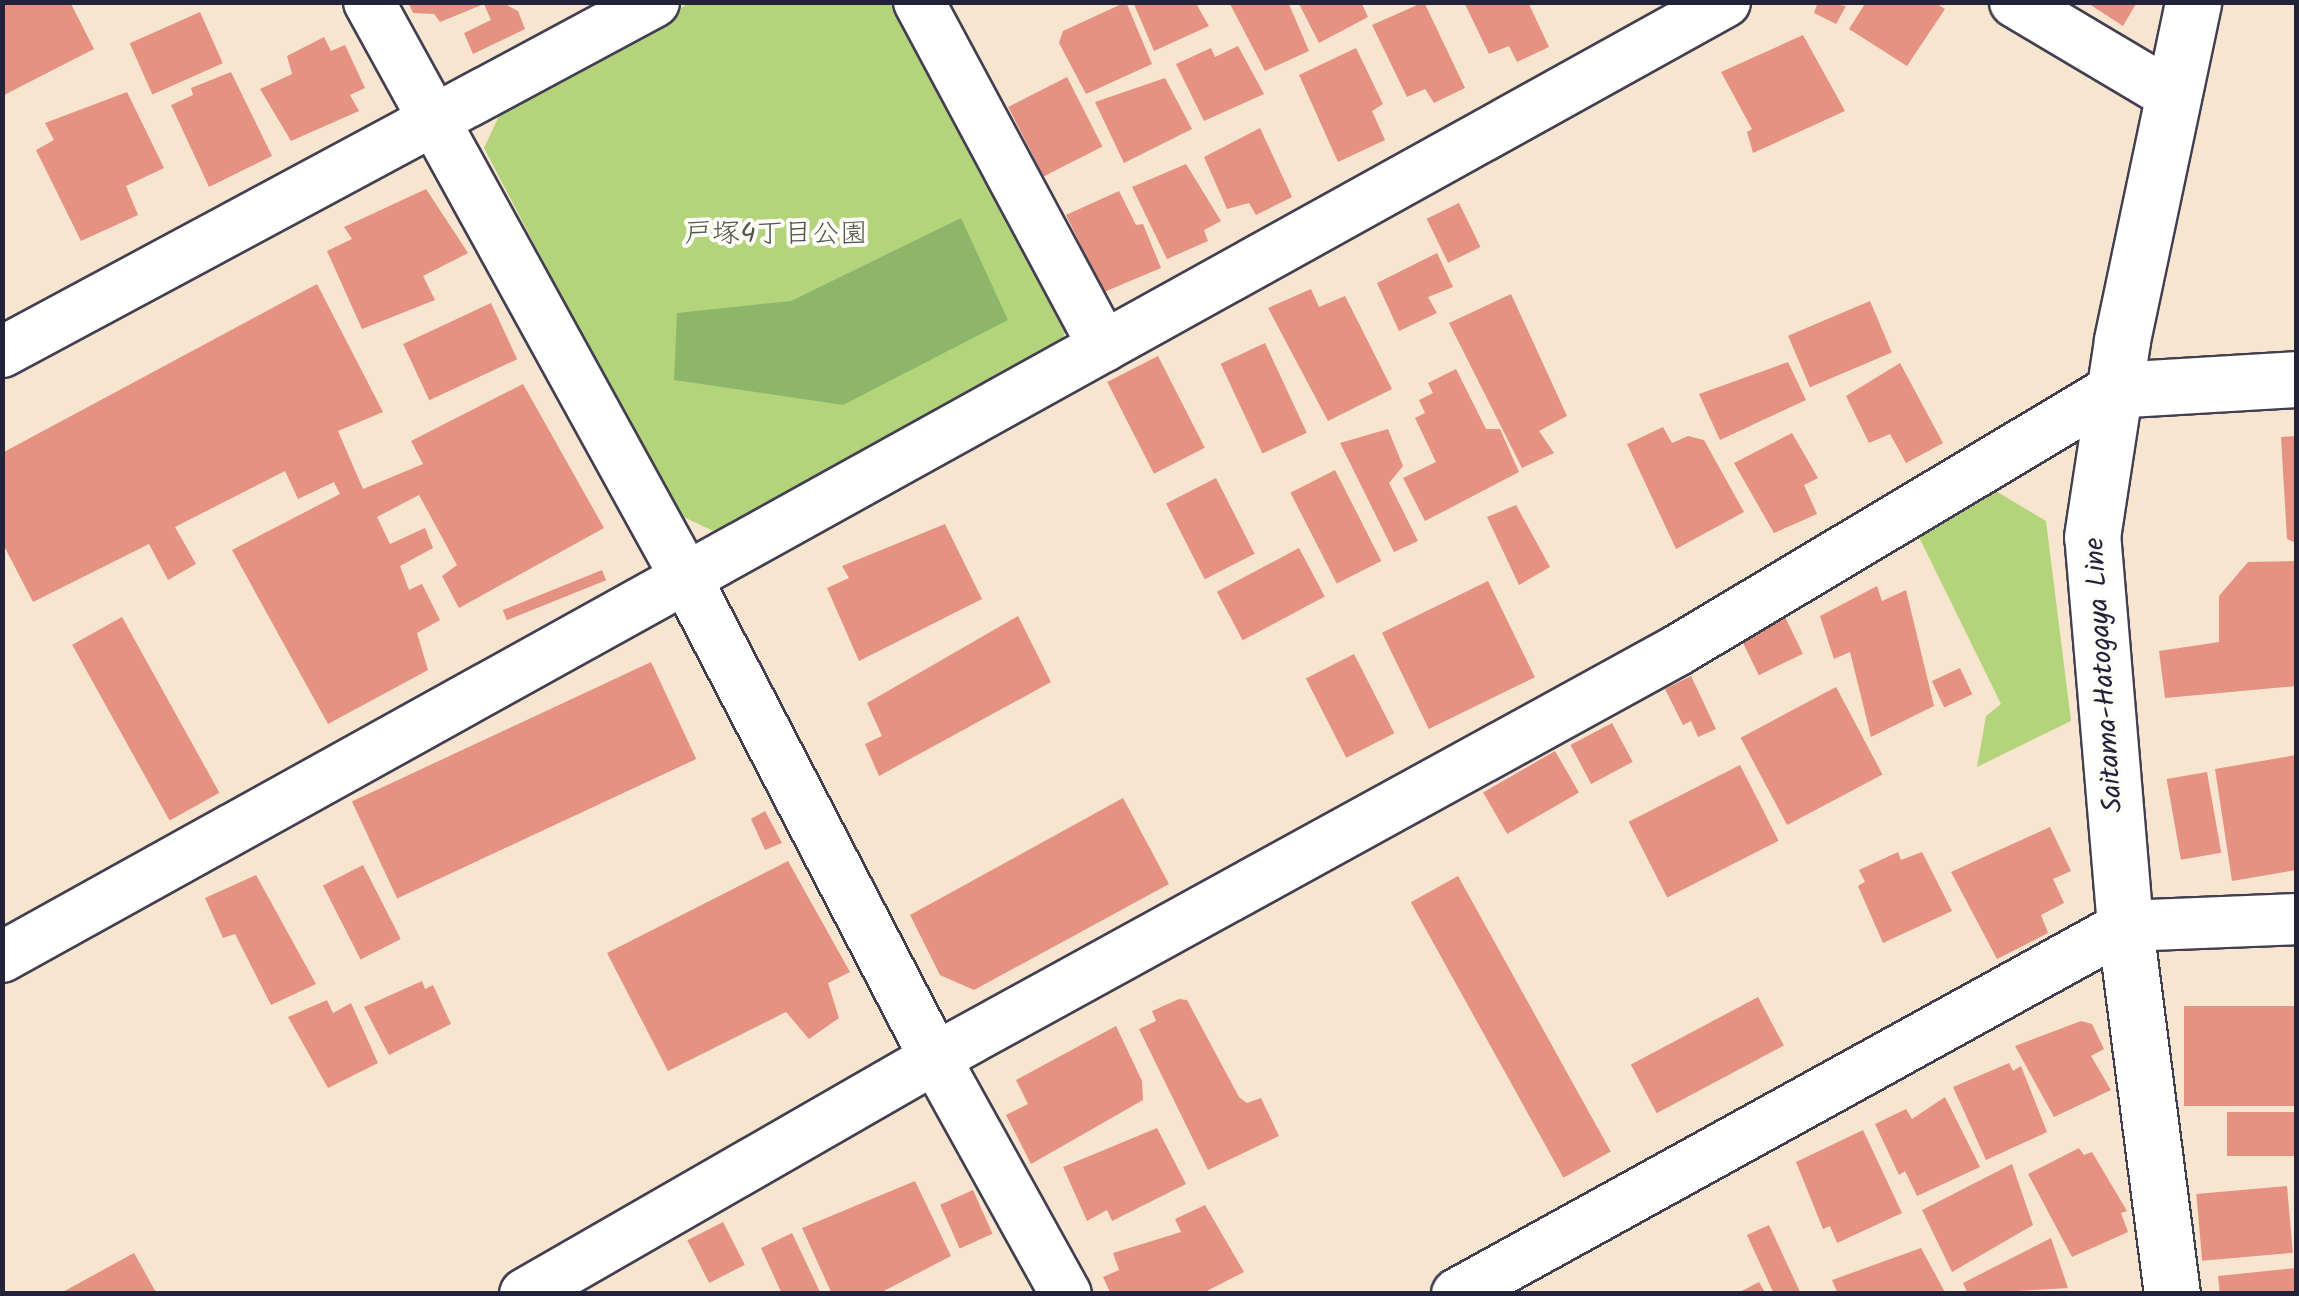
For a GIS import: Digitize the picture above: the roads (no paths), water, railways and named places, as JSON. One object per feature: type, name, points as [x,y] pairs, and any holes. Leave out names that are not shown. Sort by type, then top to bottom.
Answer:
[{"type":"main road","name":"Saitama-Hatogaya Line","points":[[2172,1294],[2124,926],[2092,552],[2113,390],[2193,2]]},
{"type":"main road","points":[[2113,390],[2296,378]]},
{"type":"street","points":[[369,2],[685,576],[935,1058],[1066,1294]]},
{"type":"street","points":[[2,352],[654,2]]},
{"type":"street","points":[[919,2],[1104,347]]},
{"type":"street","points":[[2,957],[1725,2]]},
{"type":"street","points":[[2015,2],[2173,96]]},
{"type":"street","points":[[525,1294],[935,1058],[1678,650],[2113,390]]},
{"type":"street","points":[[1457,1294],[2124,926],[2296,919]]},
{"type":"park label","name":"戸塚4丁目公園","points":[[776,235]]}]
